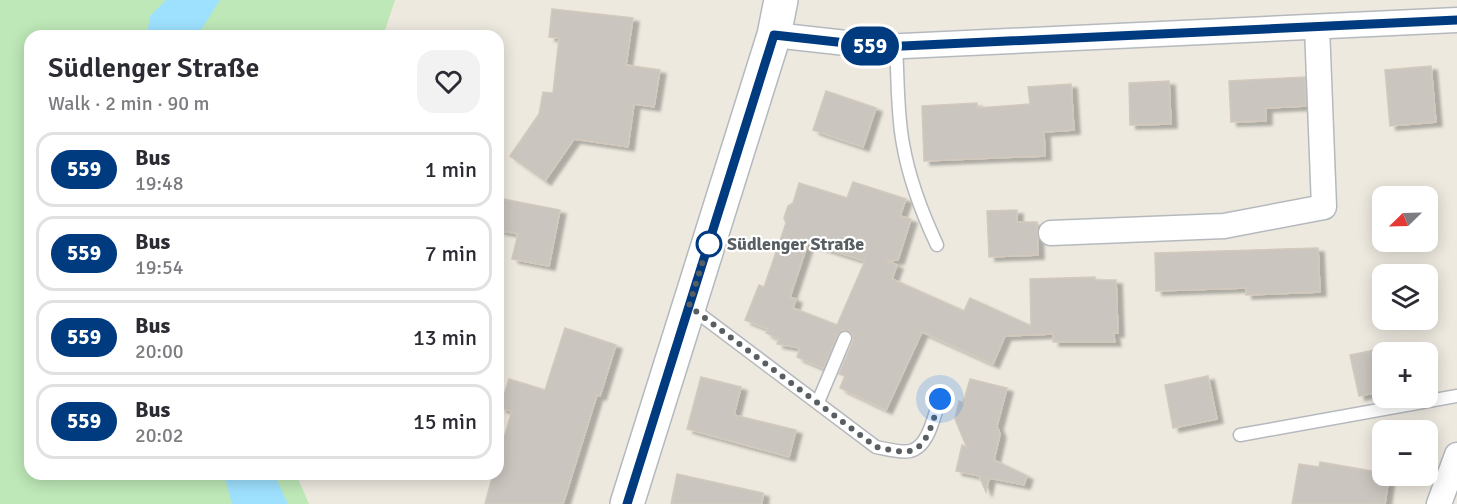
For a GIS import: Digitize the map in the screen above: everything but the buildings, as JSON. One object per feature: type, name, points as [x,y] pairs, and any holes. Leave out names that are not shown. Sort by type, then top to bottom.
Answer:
[{"type":"main road","points":[[627,504],[774,35],[782,0]]},
{"type":"street","points":[[774,35],[882,47],[1457,20]]},
{"type":"street","points":[[1051,233],[1224,226],[1324,207],[1317,27]]},
{"type":"street","points":[[1439,504],[1457,455]]},
{"type":"lane","points":[[896,46],[902,142],[922,210],[938,245]]},
{"type":"lane","points":[[689,306],[876,447],[908,451],[919,447],[927,435],[940,399]]},
{"type":"lane","points":[[818,402],[845,338]]},
{"type":"lane","points":[[1240,435],[1457,396]]},
{"type":"green space","points":[[0,0],[395,0],[385,30],[24,30],[24,480],[299,480],[309,504],[0,504]]},
{"type":"water","points":[[166,0],[220,0],[201,30],[148,30],[150,16]]},
{"type":"water","points":[[226,480],[277,480],[288,504],[232,504]]},
{"type":"bus line","name":"559","points":[[627,504],[774,35],[882,47],[1457,20]]},
{"type":"place","name":"Südlenger Straße","points":[[709,244]]},
{"type":"route","points":[[709,244],[710,238],[689,306],[864,439],[876,447],[908,451],[919,447],[927,435],[940,399]]}]
